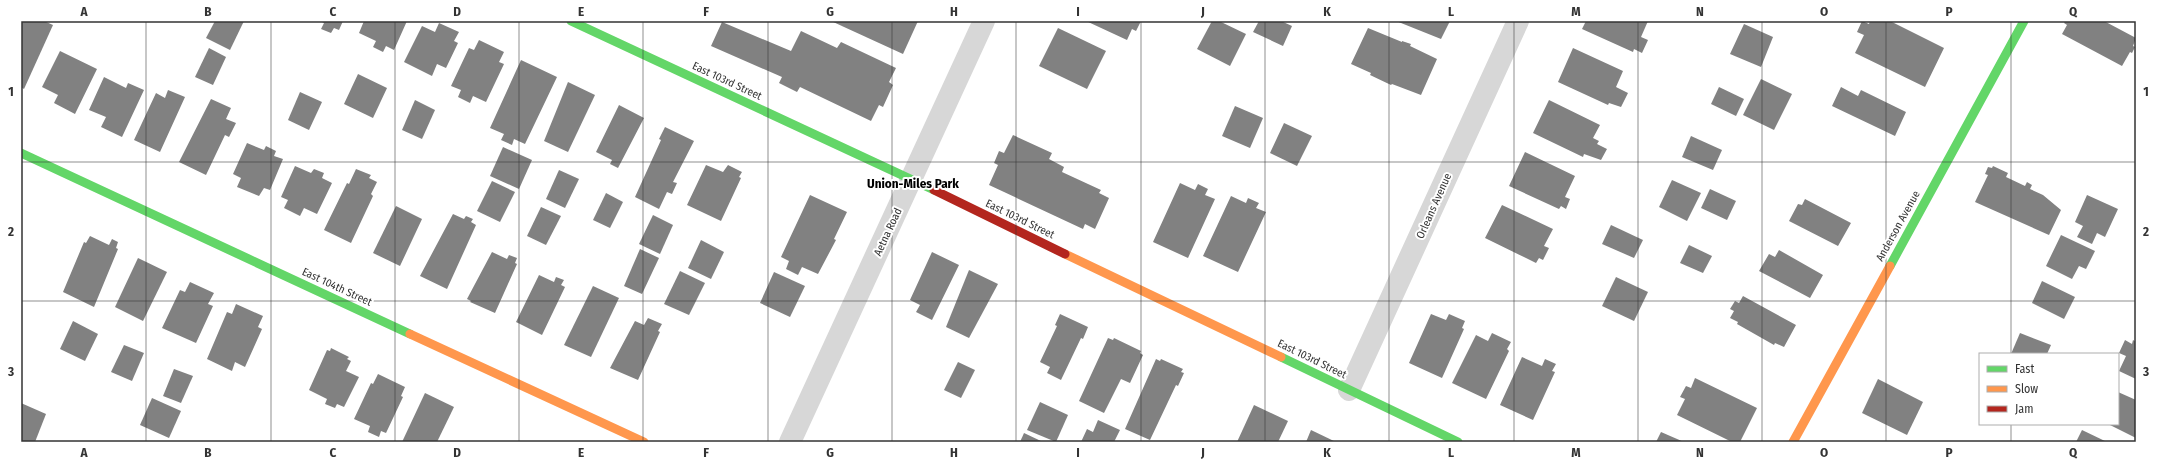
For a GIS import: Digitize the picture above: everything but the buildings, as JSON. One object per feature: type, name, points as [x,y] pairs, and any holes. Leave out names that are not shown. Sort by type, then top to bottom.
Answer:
[{"type":"street","name":"East 103rd Street","points":[[570,21],[912,180],[1458,442]]},
{"type":"street","name":"Aetna Road","points":[[790,442],[984,21]]},
{"type":"street","name":"Orleans Avenue","points":[[1349,390],[1518,21]]},
{"type":"street","name":"Anderson Avenue","points":[[1793,442],[2024,21]]},
{"type":"street","name":"East 104th Street","points":[[21,153],[644,442]]},
{"type":"traffic: fast","points":[[571,21],[934,190]]},
{"type":"traffic: fast","points":[[1890,266],[2024,21]]},
{"type":"traffic: fast","points":[[21,153],[410,334]]},
{"type":"traffic: fast","points":[[1281,357],[1458,442]]},
{"type":"traffic: slow","points":[[1065,254],[1281,357]]},
{"type":"traffic: slow","points":[[1793,442],[1890,266]]},
{"type":"traffic: slow","points":[[410,334],[644,442]]},
{"type":"traffic: jam","points":[[934,190],[1065,254]]},
{"type":"district","name":"Union-Miles Park","points":[[913,183]]}]
